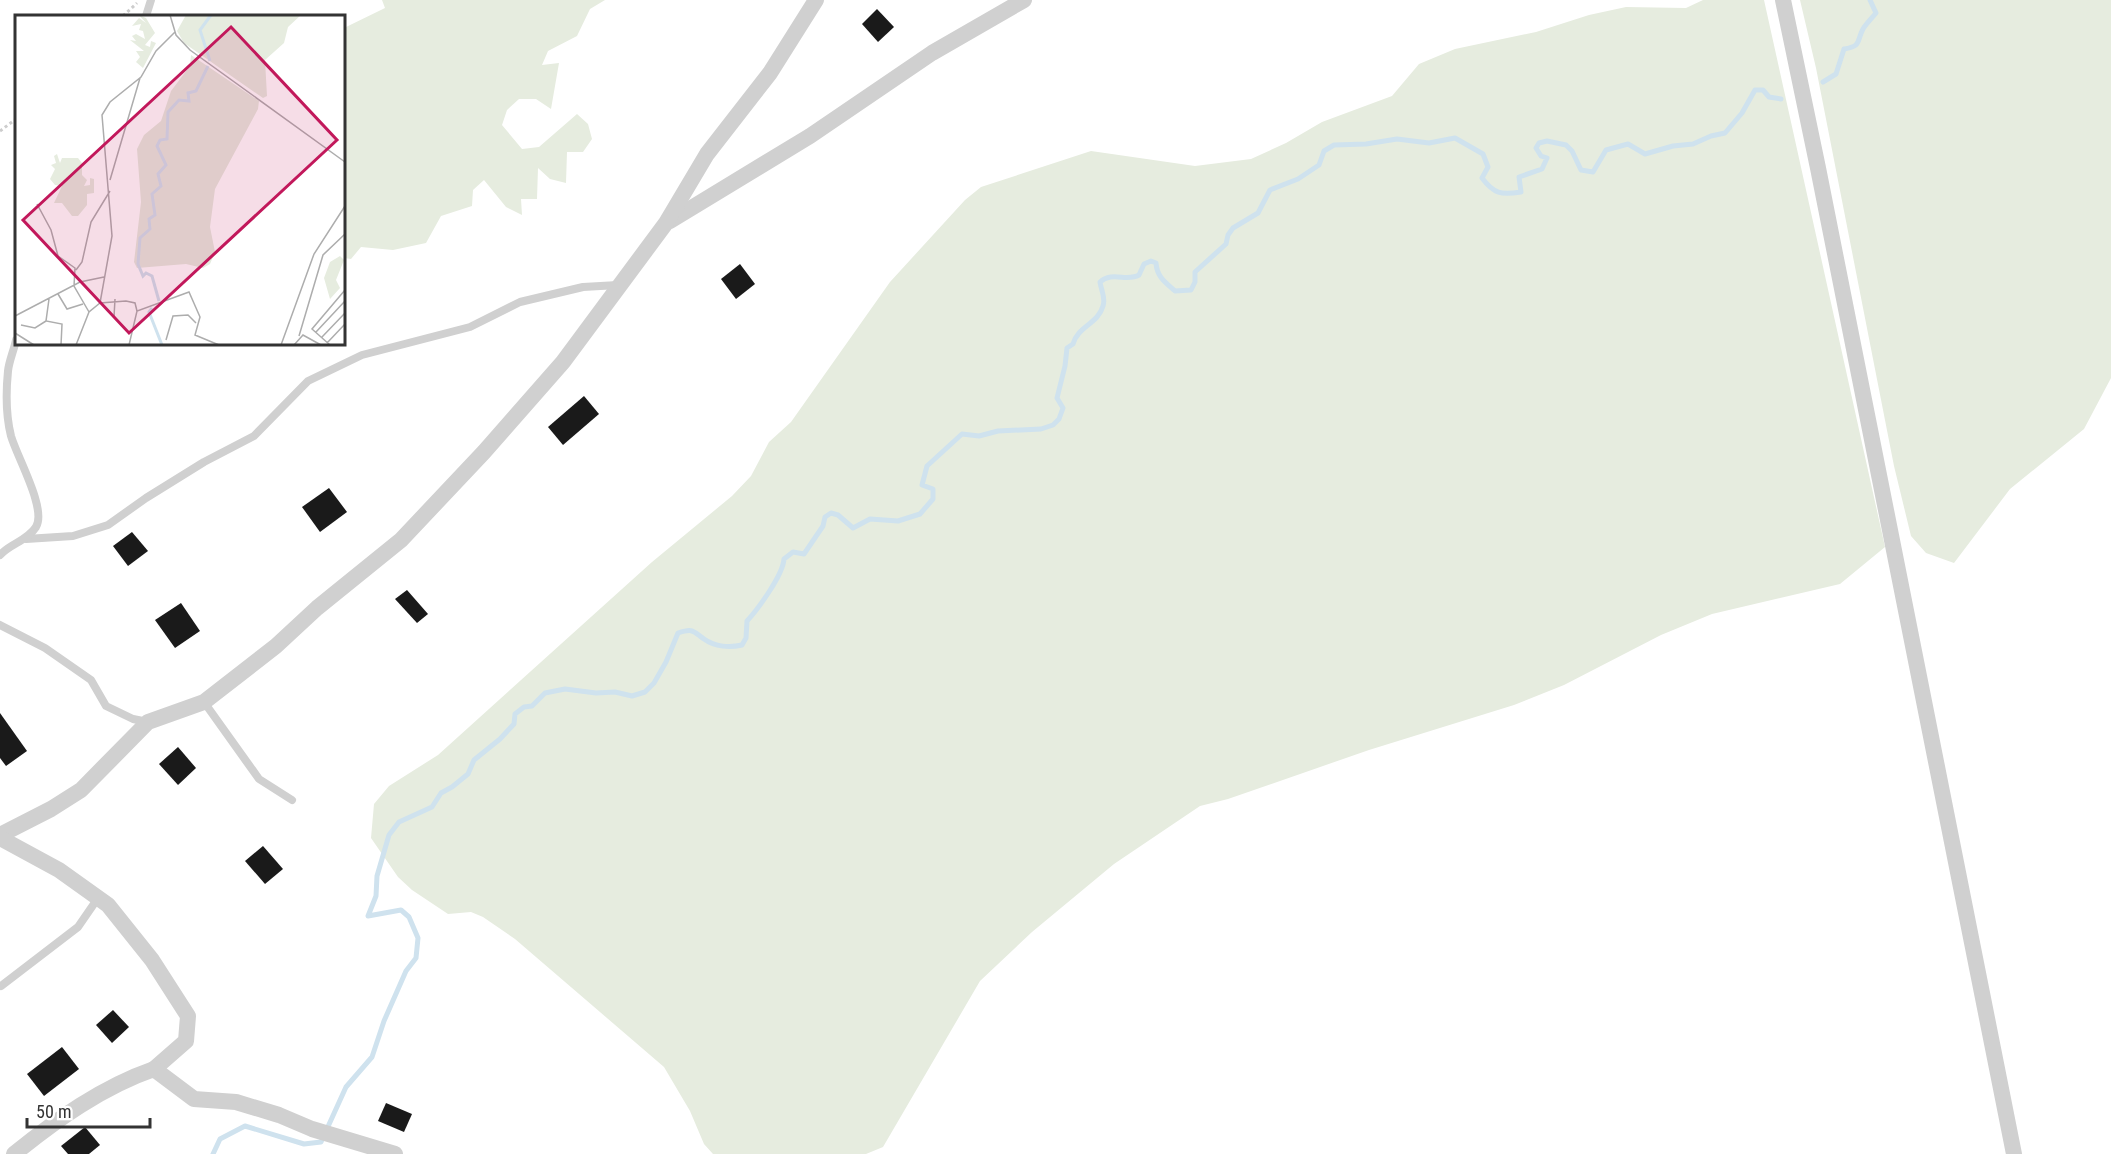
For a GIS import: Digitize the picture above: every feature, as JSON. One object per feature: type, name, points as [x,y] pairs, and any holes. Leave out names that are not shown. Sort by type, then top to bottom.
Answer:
[{"type":"street","points":[[0,837],[81,790],[148,722],[204,702],[276,646],[317,608],[401,540],[484,452],[562,362],[666,224],[707,154],[770,73],[816,0]]},
{"type":"street","points":[[666,224],[810,136],[932,53],[1024,0]]},
{"type":"street","points":[[1783,0],[1821,180],[2014,1154]]},
{"type":"street","points":[[0,837],[59,870],[108,905],[152,960],[188,1017],[186,1041],[154,1069],[129,1078],[92,1099],[45,1128],[14,1154]]},
{"type":"street","points":[[154,1069],[194,1099],[236,1102],[279,1115],[312,1129],[394,1154]]},
{"type":"lane","points":[[146,15],[151,0]]},
{"type":"lane","points":[[0,555],[5,549],[26,539],[73,536],[108,525],[175,480],[254,436],[308,381],[362,355],[470,327],[520,302],[583,287],[620,285]]},
{"type":"lane","points":[[15,344],[8,369],[7,404],[11,436],[40,513],[37,526],[26,539]]},
{"type":"lane","points":[[0,625],[45,648],[91,680],[106,706],[133,719],[148,722]]},
{"type":"lane","points":[[204,702],[259,778],[292,800]]},
{"type":"lane","points":[[1,986],[78,927],[98,898]]},
{"type":"path","points":[[124,15],[140,0]]},
{"type":"path","points":[[0,131],[15,120]]},
{"type":"shaded area","points":[[382,0],[605,0],[590,9],[577,36],[548,51],[542,65],[559,63],[551,109],[536,99],[519,99],[507,110],[502,125],[522,149],[539,147],[577,114],[588,124],[592,139],[583,152],[567,152],[566,183],[550,179],[538,168],[537,199],[521,199],[522,215],[506,207],[484,180],[473,190],[472,206],[441,216],[426,243],[393,250],[361,247],[351,259],[345,258],[345,28],[385,8]]},
{"type":"shaded area","points":[[1703,0],[1764,0],[1885,547],[1840,584],[1712,614],[1661,635],[1564,685],[1514,705],[1369,750],[1228,799],[1200,806],[1114,864],[1032,932],[980,981],[883,1147],[866,1154],[713,1154],[704,1144],[690,1111],[664,1067],[515,939],[483,917],[471,912],[448,914],[412,890],[398,877],[371,838],[374,804],[389,786],[438,755],[652,562],[732,496],[751,476],[769,442],[791,422],[890,282],[965,200],[981,187],[1091,151],[1195,166],[1251,159],[1286,143],[1322,122],[1392,96],[1419,64],[1455,49],[1536,32],[1589,15],[1626,7],[1686,8]]},
{"type":"shaded area","points":[[1800,0],[2111,0],[2111,378],[2084,429],[2010,489],[1954,563],[1926,553],[1911,536],[1894,466],[1816,68]]},
{"type":"building","points":[[877,9],[894,27],[878,42],[862,24]]},
{"type":"building","points":[[740,264],[755,284],[736,299],[721,279]]},
{"type":"building","points":[[584,396],[599,414],[563,445],[548,427]]},
{"type":"building","points":[[329,488],[347,512],[320,532],[302,507]]},
{"type":"building","points":[[132,532],[148,551],[128,566],[113,546]]},
{"type":"building","points":[[407,590],[428,614],[417,623],[395,599]]},
{"type":"building","points":[[181,603],[200,631],[175,648],[155,620]]},
{"type":"building","points":[[0,713],[27,751],[6,766],[0,758]]},
{"type":"building","points":[[178,747],[196,768],[178,785],[159,764]]},
{"type":"building","points":[[263,846],[283,869],[265,884],[245,861]]},
{"type":"building","points":[[113,1010],[129,1027],[112,1043],[96,1025]]},
{"type":"building","points":[[62,1047],[79,1069],[44,1096],[27,1074]]},
{"type":"building","points":[[386,1103],[412,1114],[404,1132],[378,1121]]},
{"type":"building","points":[[85,1127],[100,1145],[89,1154],[68,1154],[61,1146]]},
{"type":"waterway","points":[[1823,82],[1836,74],[1844,49],[1858,43],[1863,29],[1876,13],[1870,0]]},
{"type":"waterway","points":[[213,1154],[220,1139],[245,1126],[304,1144],[321,1142],[346,1087],[372,1057],[384,1021],[406,971],[416,958],[418,938],[409,917],[401,910],[368,916],[376,896],[377,876],[389,835],[399,822],[432,807],[441,793],[468,774],[474,760],[514,724],[515,714],[524,707],[532,706],[545,693],[565,689],[596,693],[615,692],[632,696],[645,692],[654,683],[666,662],[678,633],[683,631],[692,631],[708,642],[718,645],[728,647],[742,645],[746,638],[747,621],[775,582],[784,559],[793,552],[804,554],[823,526],[825,517],[831,513],[838,515],[853,528],[870,519],[898,521],[920,514],[933,499],[933,489],[922,485],[927,466],[962,434],[979,436],[998,431],[1041,429],[1053,425],[1059,419],[1063,408],[1057,398],[1067,348],[1100,312],[1104,300],[1100,282],[1109,277],[1130,278],[1139,275],[1144,264],[1151,261],[1156,263],[1160,276],[1175,291],[1191,290],[1195,282],[1195,272],[1226,244],[1233,228],[1258,213],[1270,190],[1298,179],[1319,165],[1324,151],[1334,145],[1366,144],[1397,139],[1429,143],[1455,138],[1483,154],[1488,167],[1482,178],[1490,187],[1498,192],[1514,193],[1521,192],[1519,177],[1542,169],[1547,158],[1541,156],[1536,148],[1539,143],[1547,141],[1566,145],[1572,151],[1581,170],[1593,172],[1606,150],[1628,144],[1645,154],[1673,146],[1693,144],[1725,133],[1742,113],[1755,90],[1763,90],[1769,97],[1781,99]]}]
